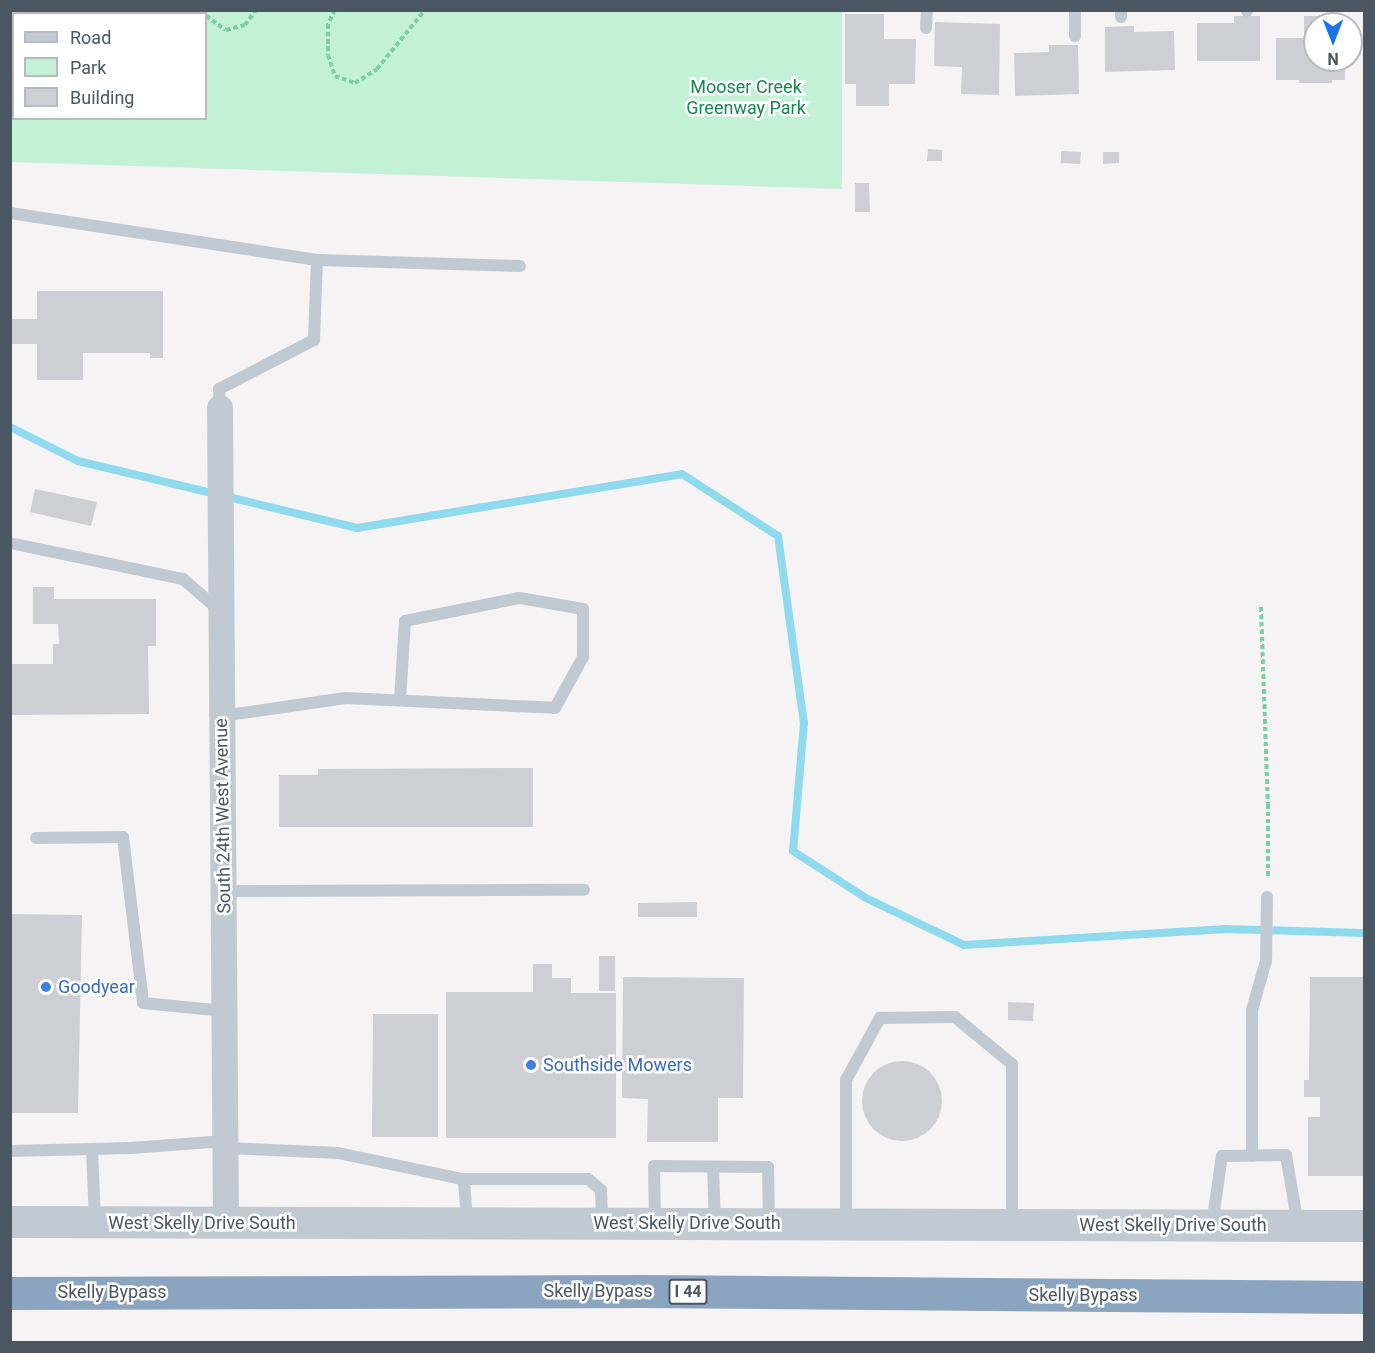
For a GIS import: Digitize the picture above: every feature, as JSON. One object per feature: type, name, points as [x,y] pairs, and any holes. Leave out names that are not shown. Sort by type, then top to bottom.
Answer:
[{"type":"highway","name":"Skelly Bypass","points":[[10,1293],[642,1291],[1365,1297]]},
{"type":"street","name":"South 24th West Avenue","points":[[220,408],[226,1224]]},
{"type":"street","name":"West Skelly Drive South","points":[[10,1222],[1365,1226]]},
{"type":"lane","points":[[926,28],[927,10]]},
{"type":"lane","points":[[1075,10],[1075,36]]},
{"type":"lane","points":[[10,213],[317,260],[520,266]]},
{"type":"lane","points":[[220,408],[219,389],[314,340],[317,260]]},
{"type":"lane","points":[[10,543],[183,579],[221,612]]},
{"type":"lane","points":[[222,716],[346,698],[555,708],[583,657],[583,609],[519,598],[405,621],[400,700]]},
{"type":"lane","points":[[36,838],[123,837],[143,1003],[225,1011]]},
{"type":"lane","points":[[224,891],[584,890]]},
{"type":"lane","points":[[1252,1156],[1252,1010],[1266,962],[1267,897]]},
{"type":"lane","points":[[846,1224],[846,1080],[880,1018],[955,1017],[1012,1064],[1012,1224]]},
{"type":"lane","points":[[10,1151],[225,1144],[338,1153],[464,1179],[588,1179],[601,1190],[602,1223]]},
{"type":"lane","points":[[92,1149],[95,1223]]},
{"type":"lane","points":[[1212,1225],[1222,1156],[1286,1155],[1298,1226]]},
{"type":"lane","points":[[655,1223],[654,1166],[768,1167],[770,1224]]},
{"type":"lane","points":[[713,1167],[715,1223]]},
{"type":"lane","points":[[464,1179],[467,1222]]},
{"type":"path","points":[[207,17],[226,30],[245,25],[256,10]]},
{"type":"path","points":[[335,10],[328,24],[328,56],[335,76],[355,83],[377,69],[425,10]]},
{"type":"path","points":[[1261,607],[1268,804],[1267,897]]},
{"type":"green space","name":"Mooser Creek Greenway Park","points":[[11,10],[842,11],[842,189],[11,162]]},
{"type":"building","points":[[845,14],[884,14],[884,39],[916,39],[915,84],[889,84],[889,106],[856,106],[856,84],[845,84]]},
{"type":"building","points":[[1234,16],[1260,16],[1260,61],[1197,61],[1197,23],[1234,23]]},
{"type":"building","points":[[935,22],[1000,24],[999,95],[961,94],[962,67],[934,66]]},
{"type":"building","points":[[1134,26],[1134,32],[1174,31],[1175,70],[1105,72],[1105,27]]},
{"type":"building","points":[[1276,38],[1303,38],[1303,72],[1345,72],[1345,80],[1332,80],[1332,83],[1299,83],[1299,80],[1276,80]]},
{"type":"building","points":[[1049,45],[1078,45],[1079,94],[1015,96],[1014,53],[1049,52]]},
{"type":"building","points":[[928,149],[942,150],[942,161],[927,161]]},
{"type":"building","points":[[1061,151],[1081,152],[1080,164],[1061,163]]},
{"type":"building","points":[[1103,152],[1119,152],[1119,163],[1103,164]]},
{"type":"building","points":[[855,183],[869,183],[870,212],[855,212]]},
{"type":"building","points":[[37,291],[163,291],[163,358],[150,358],[150,353],[83,353],[83,380],[37,380],[37,344],[12,344],[12,319],[37,319]]},
{"type":"building","points":[[35,489],[97,502],[91,526],[30,512]]},
{"type":"building","points":[[33,587],[54,587],[54,599],[156,599],[156,646],[148,646],[149,714],[10,715],[10,664],[53,664],[53,644],[59,644],[58,624],[33,624]]},
{"type":"building","points":[[533,768],[533,827],[279,827],[279,775],[318,775],[318,769]]},
{"type":"building","points":[[697,902],[697,917],[638,917],[638,903]]},
{"type":"building","name":"Goodyear","points":[[10,914],[82,915],[78,1113],[10,1113]]},
{"type":"building","points":[[599,956],[615,956],[615,991],[599,991]]},
{"type":"building","name":"Southside Mowers","points":[[533,964],[552,964],[552,978],[571,978],[571,993],[616,993],[616,1138],[446,1138],[446,992],[533,992]]},
{"type":"building","points":[[623,977],[744,978],[743,1098],[718,1098],[718,1142],[647,1142],[648,1099],[622,1098]]},
{"type":"building","points":[[1310,977],[1364,977],[1364,1176],[1308,1176],[1308,1117],[1320,1117],[1320,1097],[1304,1097],[1304,1080],[1309,1080]]},
{"type":"building","points":[[1008,1002],[1034,1003],[1033,1021],[1008,1020]]},
{"type":"building","points":[[373,1014],[438,1014],[438,1137],[372,1137]]},
{"type":"building","points":[[902,1061],[917,1064],[930,1073],[939,1086],[942,1101],[939,1116],[930,1129],[917,1138],[902,1141],[887,1138],[874,1129],[865,1116],[862,1101],[865,1086],[874,1073],[887,1064]]},
{"type":"waterway","points":[[10,427],[78,461],[357,528],[682,474],[778,536],[804,723],[793,851],[866,898],[964,945],[1223,929],[1364,933]]},
{"type":"place","name":"Goodyear","points":[[46,987]]},
{"type":"place","name":"Southside Mowers","points":[[531,1065]]}]
